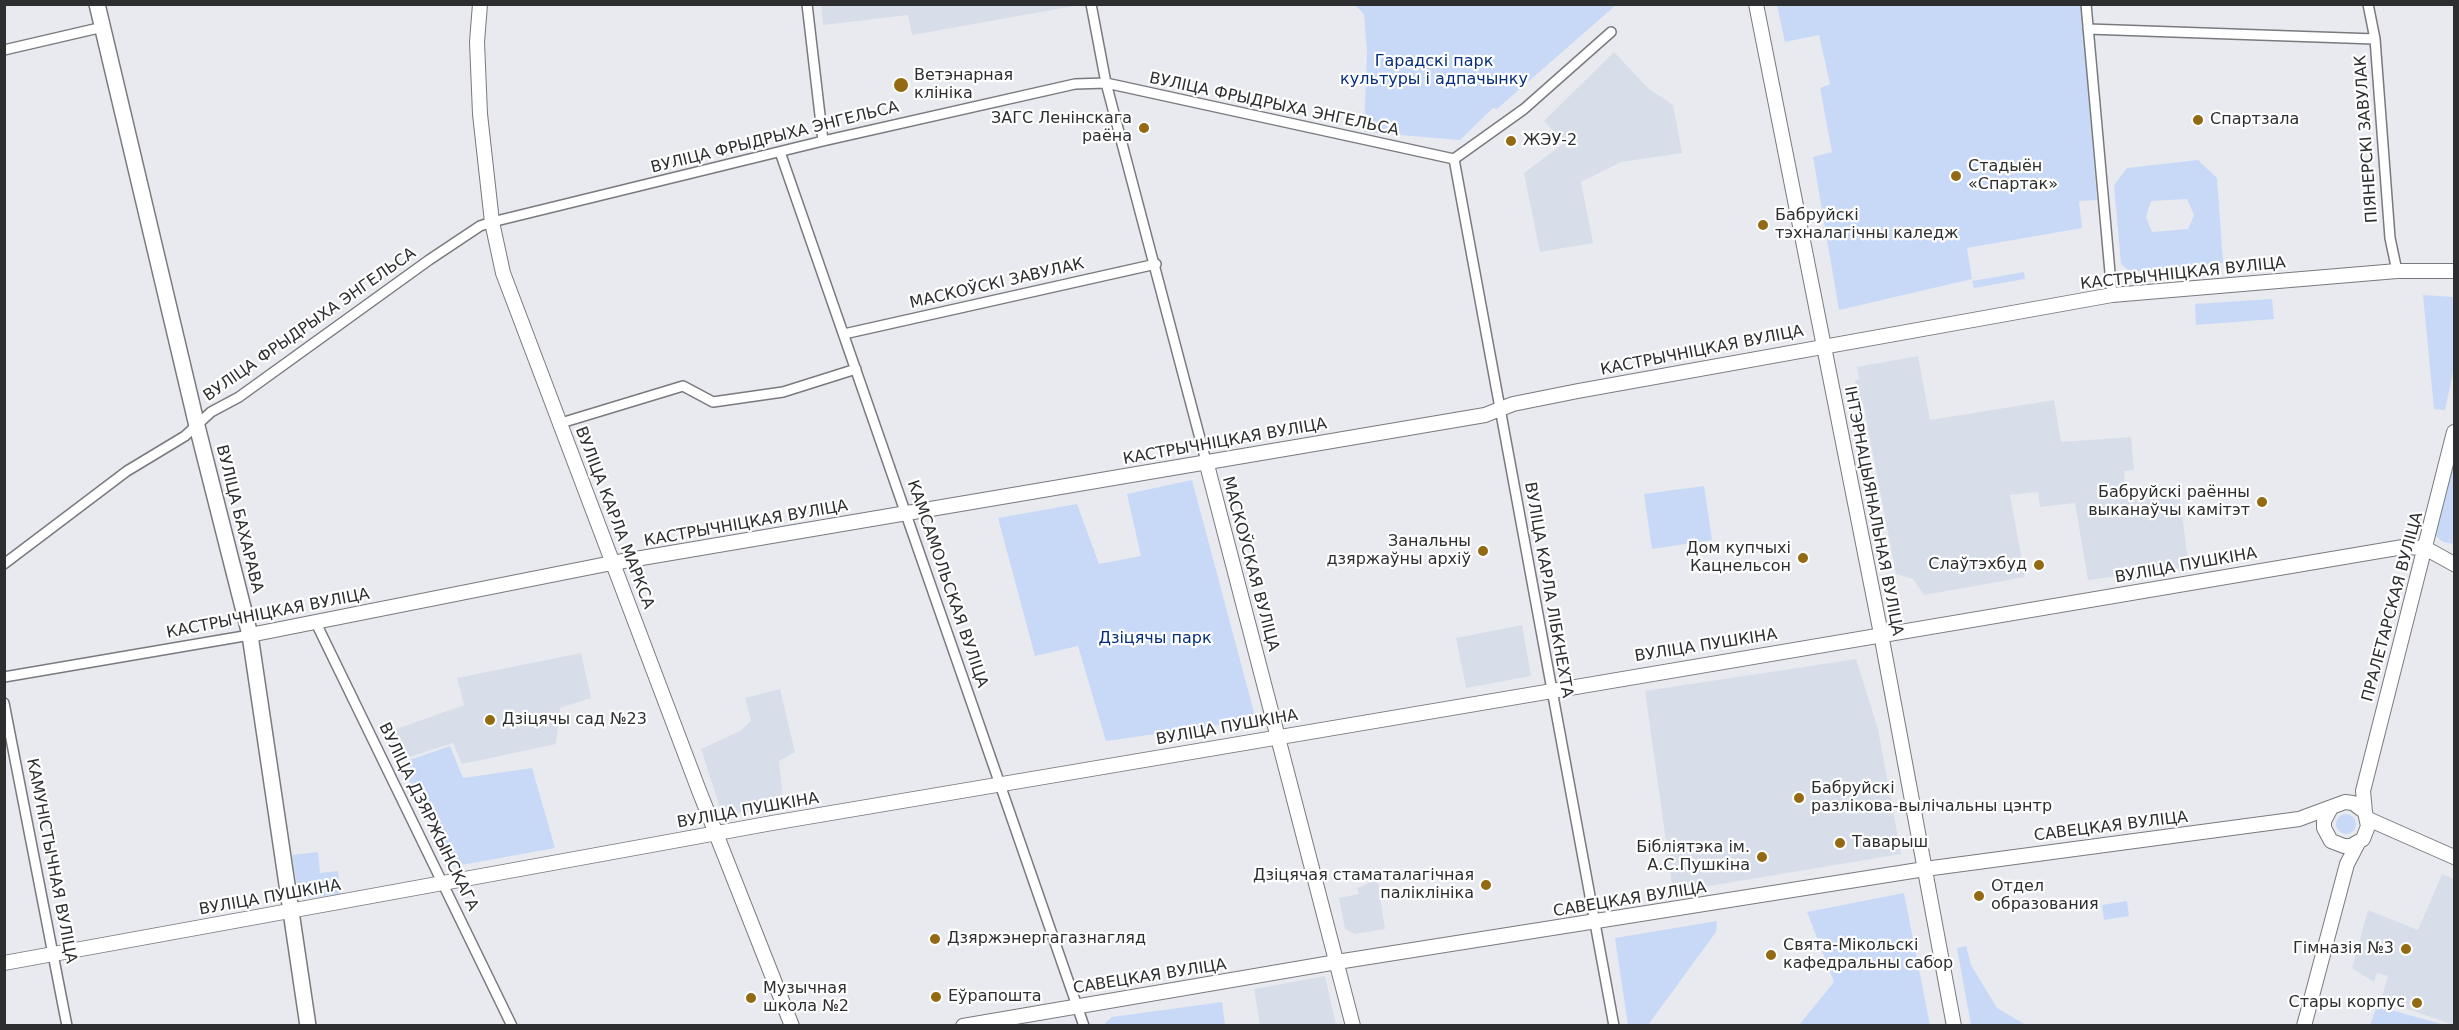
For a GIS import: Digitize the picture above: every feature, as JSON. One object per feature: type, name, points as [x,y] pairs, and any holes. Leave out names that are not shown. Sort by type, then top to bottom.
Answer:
[{"type":"main road","name":"ВУЛІЦА БАХАРАВА","points":[[97,4],[197,426],[250,635],[289,911],[308,1026]]},
{"type":"main road","name":"ВУЛІЦА КАРЛА МАРКСА","points":[[480,4],[477,42],[480,114],[492,222],[503,273],[612,563],[792,1026]]},
{"type":"main road","name":"ІНТЭРНАЦЫЯНАЛЬНАЯ ВУЛІЦА","points":[[1756,4],[1881,634],[1954,1026]]},
{"type":"main road","name":"КАСТРЫЧНІЦКАЯ ВУЛІЦА","points":[[250,635],[612,563],[1499,411],[1524,402],[1824,345],[2112,295],[2397,271],[2454,271]]},
{"type":"main road","name":"ПРАЛЕТАРСКАЯ ВУЛІЦА","points":[[2366,815],[2363,791],[2454,432]]},
{"type":"main road","name":"МАСКОЎСКАЯ ВУЛІЦА","points":[[1206,461],[1353,1026]]},
{"type":"main road","name":"ВУЛІЦА ПУШКІНА","points":[[4,963],[716,833],[1551,689],[2403,547],[2425,548],[2454,564]]},
{"type":"main road","points":[[2347,864],[2332,840],[2324,821],[2331,808],[2363,791]]},
{"type":"main road","points":[[2345,802],[2353,803],[2384,828],[2454,857]]},
{"type":"main road","name":"САВЕЦКАЯ ВУЛІЦА","points":[[963,1026],[1077,1005],[1925,869],[2303,818],[2331,808]]},
{"type":"main road","points":[[2304,1026],[2347,864],[2368,826],[2366,815]]},
{"type":"main road","points":[[2303,818],[2315,823],[2332,840],[2351,846],[2375,830],[2384,828]]},
{"type":"street","points":[[807,4],[823,141]]},
{"type":"street","name":"МАСКОЎСКАЯ ВУЛІЦА","points":[[1091,4],[1106,83],[1156,264],[1206,461]]},
{"type":"street","points":[[2086,4],[2112,295]]},
{"type":"street","name":"ПІЯНЕРСКІ ЗАВУЛАК","points":[[2368,4],[2375,39],[2390,238],[2397,271]]},
{"type":"street","points":[[4,50],[102,27]]},
{"type":"street","points":[[2088,29],[2375,39]]},
{"type":"street","points":[[1454,159],[1524,109],[1611,33]]},
{"type":"street","name":"ВУЛІЦА ФРЫДРЫХА ЭНГЕЛЬСА","points":[[4,564],[127,471],[197,426],[211,412],[239,397],[429,260],[480,226],[492,222],[823,141],[1075,84],[1106,83],[1454,159]]},
{"type":"street","name":"КАМСАМОЛЬСКАЯ ВУЛІЦА","points":[[780,152],[1084,1026]]},
{"type":"street","name":"ВУЛІЦА КАРЛА ЛІБКНЕХТА","points":[[1454,159],[1614,1026]]},
{"type":"street","name":"МАСКОЎСКІ ЗАВУЛАК","points":[[844,334],[1156,264]]},
{"type":"street","points":[[561,423],[683,386],[713,402],[783,392],[856,369]]},
{"type":"street","name":"ВУЛІЦА ДЗЯРЖЫНСКАГА","points":[[316,623],[512,1026]]},
{"type":"street","name":"КАСТРЫЧНІЦКАЯ ВУЛІЦА","points":[[4,677],[250,635]]},
{"type":"street","name":"КАМУНІСТЫЧНАЯ ВУЛІЦА","points":[[4,703],[67,1026]]},
{"type":"shaded area","points":[[1080,4],[912,35],[908,15],[823,25],[821,5]]},
{"type":"shaded area","points":[[1614,52],[1649,89],[1673,105],[1682,153],[1621,162],[1581,182],[1593,243],[1540,252],[1524,173],[1564,143],[1544,121]]},
{"type":"shaded area","points":[[1918,356],[1930,420],[2054,400],[2061,442],[2131,437],[2134,470],[2124,471],[2125,488],[2137,487],[2138,495],[2157,493],[2157,487],[2178,485],[2189,567],[2088,580],[2075,503],[2040,507],[2038,492],[2010,495],[2025,577],[1924,595],[1913,579],[1896,574],[1863,403],[1859,403],[1855,380],[1859,379],[1857,367]]},
{"type":"shaded area","points":[[1522,625],[1531,676],[1466,688],[1456,638]]},
{"type":"shaded area","name":"Дзіцячы сад №23","points":[[581,653],[591,698],[560,708],[556,744],[462,764],[453,743],[400,760],[388,732],[464,705],[457,678]]},
{"type":"shaded area","points":[[1856,659],[1878,729],[1901,854],[1673,892],[1645,691]]},
{"type":"shaded area","points":[[780,689],[795,752],[779,761],[783,802],[723,817],[701,749],[740,731],[751,721],[745,698]]},
{"type":"shaded area","name":"Гімназія №3","points":[[2442,874],[2454,879],[2454,1025],[2381,1000],[2388,976],[2377,973],[2374,982],[2352,968],[2368,910],[2418,930]]},
{"type":"shaded area","points":[[1377,876],[1385,929],[1355,934],[1345,929],[1339,898],[1359,894],[1357,888]]},
{"type":"shaded area","points":[[1325,976],[1336,1025],[1260,1025],[1254,989]]},
{"type":"green space","name":"Гарадскі парк культуры і адпачынку","points":[[1355,5],[1616,5],[1497,109],[1493,108],[1460,140],[1364,132],[1367,53],[1364,14]]},
{"type":"green space","name":"Стадыён «Спартак»","points":[[1777,5],[2081,5],[2097,200],[2079,201],[2082,228],[1967,248],[1972,279],[1839,310],[1813,157],[1832,152],[1820,88],[1830,84],[1819,35],[1785,42]]},
{"type":"green space","points":[[2198,160],[2217,178],[2223,263],[2130,272],[2121,264],[2114,185],[2127,168]],"holes":[[[2187,199],[2194,215],[2188,229],[2152,232],[2146,217],[2151,201]]]},
{"type":"green space","points":[[2024,272],[2025,279],[1974,288],[1972,281]]},
{"type":"green space","points":[[2423,295],[2454,297],[2454,368],[2445,410],[2434,409]]},
{"type":"green space","points":[[2272,299],[2274,319],[2196,325],[2195,304]]},
{"type":"green space","points":[[2454,433],[2454,544],[2443,542],[2430,531]]},
{"type":"green space","name":"Дзіцячы парк","points":[[1192,480],[1256,720],[1106,741],[1078,646],[1035,656],[998,518],[1077,504],[1099,564],[1141,556],[1127,494]]},
{"type":"green space","points":[[1704,486],[1712,540],[1652,549],[1644,494]]},
{"type":"green space","points":[[450,746],[463,778],[532,768],[555,848],[450,867],[401,763]]},
{"type":"green space","points":[[2346,814],[2353,817],[2356,824],[2353,831],[2346,834],[2339,831],[2336,824],[2339,817]]},
{"type":"green space","points":[[318,852],[320,873],[338,871],[340,894],[310,898],[297,885],[292,855]]},
{"type":"green space","points":[[1904,893],[1930,1025],[1799,1025],[1834,982],[1807,912]]},
{"type":"green space","points":[[2127,901],[2129,916],[2104,920],[2102,905]]},
{"type":"green space","points":[[1717,921],[1716,932],[1648,1025],[1628,1025],[1615,938]]},
{"type":"green space","points":[[1966,946],[1971,965],[1997,1008],[2026,1025],[1971,1025],[1957,948]]},
{"type":"green space","points":[[1222,1002],[1225,1025],[1106,1026],[1105,1023],[1112,1017]]},
{"type":"green space","points":[[2377,1006],[2445,1025],[2370,1025]]},
{"type":"place","name":"Ветэнарная клініка","points":[[901,85]]},
{"type":"place","name":"Спартзала","points":[[2198,120]]},
{"type":"place","name":"ЗАГС Ленінскага раёна","points":[[1144,128]]},
{"type":"place","name":"ЖЭУ-2","points":[[1511,141]]},
{"type":"place","name":"Стадыён «Спартак»","points":[[1956,176]]},
{"type":"place","name":"Бабруйскі тэхналагічны каледж","points":[[1763,225]]},
{"type":"place","name":"Бабруйскі раённы выканаўчы камітэт","points":[[2262,502]]},
{"type":"place","name":"Занальны дзяржаўны архіў","points":[[1483,551]]},
{"type":"place","name":"Дом купчыхі Кацнельсон","points":[[1803,558]]},
{"type":"place","name":"Слаўтэхбуд","points":[[2039,565]]},
{"type":"place","name":"Дзіцячы сад №23","points":[[490,720]]},
{"type":"place","name":"Бабруйскі разлікова-вылічальны цэнтр","points":[[1799,798]]},
{"type":"place","name":"Таварыш","points":[[1840,843]]},
{"type":"place","name":"Бібліятэка ім. А.С.Пушкіна","points":[[1762,857]]},
{"type":"place","name":"Дзіцячая стаматалагічная паліклініка","points":[[1486,885]]},
{"type":"place","name":"Отдел образования","points":[[1979,896]]},
{"type":"place","name":"Дзяржэнергагазнагляд","points":[[935,939]]},
{"type":"place","name":"Гімназія №3","points":[[2406,949]]},
{"type":"place","name":"Свята-Мікольскі кафедральны сабор","points":[[1771,955]]},
{"type":"place","name":"Еўрапошта","points":[[936,997]]},
{"type":"place","name":"Музычная школа №2","points":[[751,998]]},
{"type":"place","name":"Стары корпус","points":[[2417,1003]]}]
